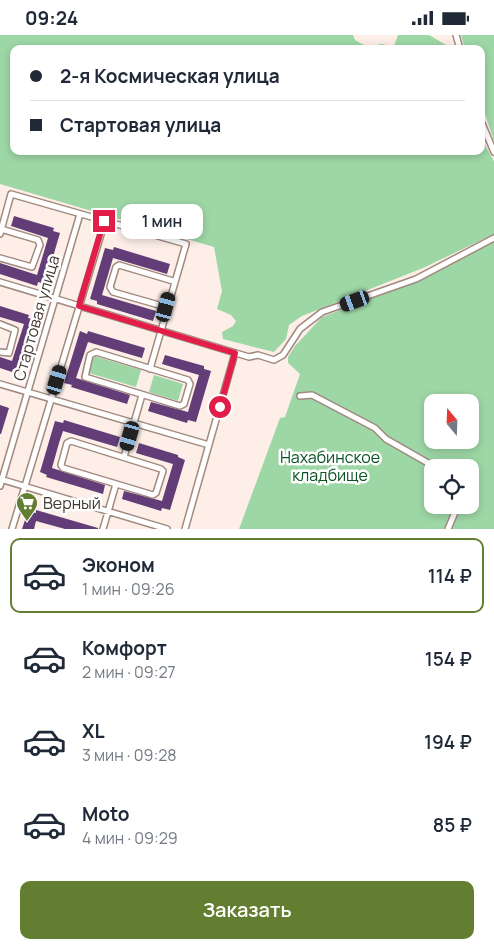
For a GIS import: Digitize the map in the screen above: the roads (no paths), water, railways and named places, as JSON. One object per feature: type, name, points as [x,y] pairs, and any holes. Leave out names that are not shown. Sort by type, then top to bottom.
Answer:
[{"type":"street","points":[[485,131],[494,153]]},
{"type":"street","points":[[0,258],[32,267],[40,245],[38,240],[1,232],[11,194],[186,244],[173,281],[150,369]]},
{"type":"street","name":"Стартовая улица","points":[[1,482],[80,214]]},
{"type":"street","points":[[12,529],[104,221]]},
{"type":"street","points":[[0,282],[249,357],[258,355],[277,360],[283,355],[300,329],[322,312],[416,279],[494,239]]},
{"type":"street","points":[[166,307],[113,292],[110,287],[116,267],[119,265],[173,281]]},
{"type":"street","points":[[0,324],[15,330],[9,353],[0,352]]},
{"type":"street","points":[[96,352],[150,369],[188,380],[190,383],[182,406],[85,377],[90,355],[96,352]]},
{"type":"street","points":[[185,529],[235,353]]},
{"type":"street","points":[[0,384],[209,445]]},
{"type":"street","points":[[124,457],[142,395]]},
{"type":"street","points":[[300,396],[312,395],[375,428],[386,439],[424,461]]},
{"type":"street","points":[[71,441],[162,470],[156,493],[153,495],[116,484],[63,468],[61,465],[67,443],[71,441]]},
{"type":"street","points":[[1,482],[25,487],[167,529]]},
{"type":"street","points":[[103,529],[116,484]]},
{"type":"street","points":[[448,529],[454,514]]},
{"type":"place","name":"Верный","points":[[27,522]]},
{"type":"park label","name":"Нахабинское кладбище","points":[[330,466]]}]
